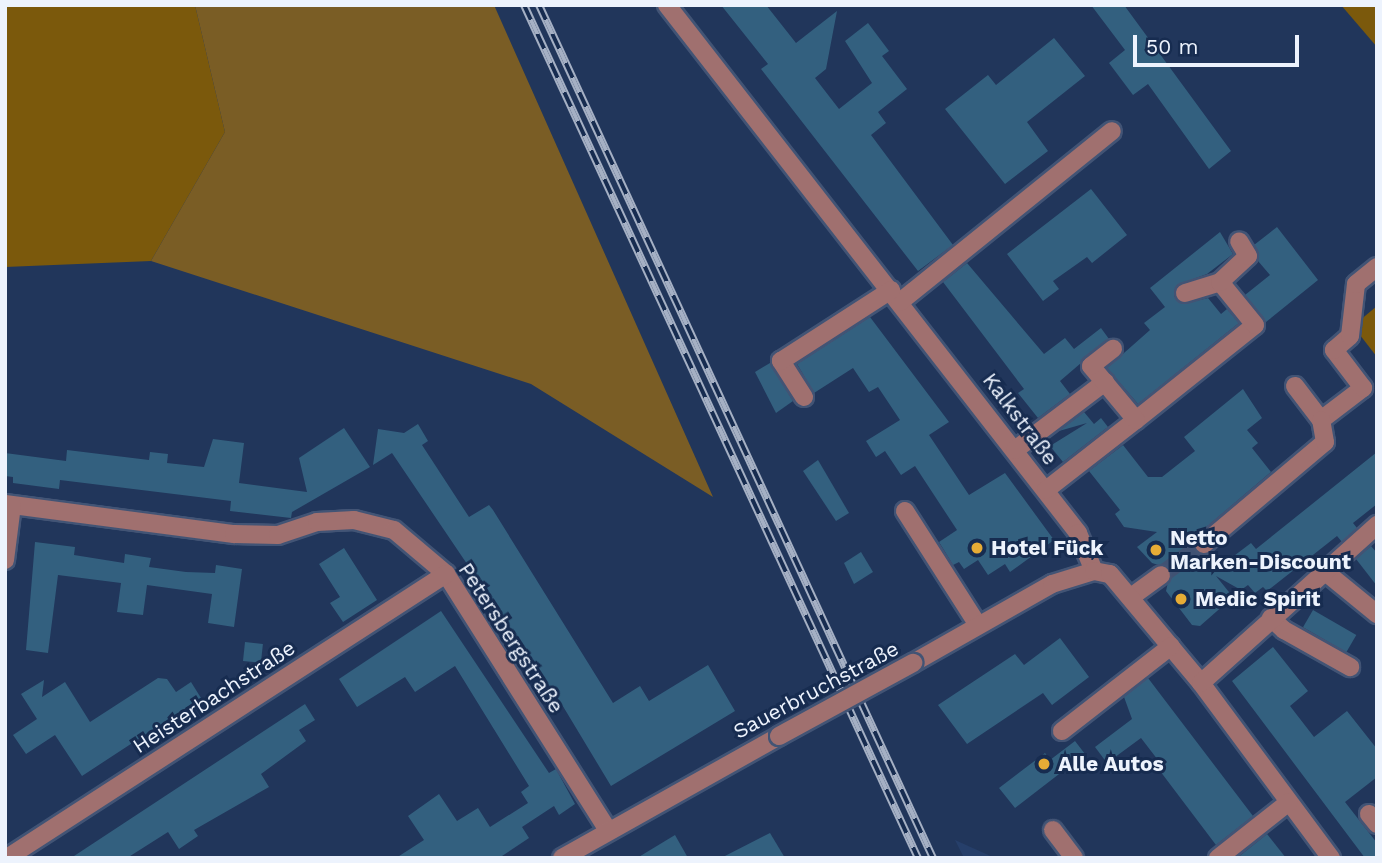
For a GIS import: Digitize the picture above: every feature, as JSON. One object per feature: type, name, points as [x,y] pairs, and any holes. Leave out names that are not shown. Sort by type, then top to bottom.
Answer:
[{"type":"street","name":"Kalkstraße","points":[[667,5],[1078,533],[1094,571]]},
{"type":"street","points":[[804,397],[781,361],[896,296],[1112,131]]},
{"type":"street","points":[[1185,293],[1220,282],[1248,256],[1239,241]]},
{"type":"street","points":[[1321,420],[1363,388],[1334,350],[1350,336],[1356,284],[1377,267]]},
{"type":"street","points":[[1046,491],[1255,325],[1220,282]]},
{"type":"street","points":[[1113,349],[1091,366],[1136,420]]},
{"type":"street","points":[[1015,450],[1105,382]]},
{"type":"street","points":[[1204,544],[1325,442],[1321,420],[1295,386]]},
{"type":"street","points":[[5,560],[8,505]]},
{"type":"street","name":"Petersbergstraße","points":[[8,505],[234,534],[278,535],[317,522],[354,520],[394,530],[446,574],[608,830]]},
{"type":"street","points":[[905,511],[978,625]]},
{"type":"street","points":[[1201,683],[1323,570],[1377,525]]},
{"type":"street","points":[[1323,570],[1377,614]]},
{"type":"street","points":[[1094,571],[1110,574],[1171,646],[1331,858]]},
{"type":"street","name":"Sauerbruchstraße","points":[[562,858],[1052,584],[1094,571]]},
{"type":"street","name":"Heisterbachstraße","points":[[7,858],[446,574]]},
{"type":"street","points":[[1130,597],[1161,575]]},
{"type":"street","points":[[1271,618],[1284,630],[1350,667]]},
{"type":"street","points":[[1062,731],[1171,646]]},
{"type":"street","points":[[1217,858],[1289,802]]},
{"type":"street","points":[[1053,830],[1074,858]]},
{"type":"shaded area","points":[[5,5],[195,5],[225,132],[151,261],[5,267]]},
{"type":"shaded area","points":[[195,5],[494,5],[713,497],[531,384],[151,261],[225,132]]},
{"type":"shaded area","points":[[1341,5],[1377,5],[1377,47]]},
{"type":"shaded area","points":[[1377,306],[1377,357],[1353,326]]},
{"type":"shaded area","points":[[955,840],[995,858],[964,858]]},
{"type":"building","points":[[721,5],[766,5],[796,43],[837,11],[826,69],[815,78],[839,109],[872,83],[845,41],[868,23],[889,51],[882,56],[907,89],[878,112],[886,123],[871,135],[953,245],[918,271],[761,69],[768,64]]},
{"type":"building","points":[[1091,5],[1124,5],[1231,151],[1209,169],[1148,84],[1133,95],[1109,63],[1125,50]]},
{"type":"building","points":[[1054,38],[1085,76],[1027,122],[1048,151],[1005,184],[945,109],[988,75],[996,85]]},
{"type":"building","points":[[1091,189],[1127,235],[1092,263],[1087,257],[1053,281],[1059,289],[1043,301],[1007,254]]},
{"type":"building","points":[[1277,227],[1318,280],[1266,322],[1245,295],[1270,275],[1258,261],[1254,245]]},
{"type":"building","points":[[1220,232],[1233,254],[1207,274],[1177,285],[1174,296],[1183,304],[1208,298],[1221,314],[1227,309],[1239,323],[1138,404],[1107,368],[1150,330],[1144,323],[1165,307],[1150,288]]},
{"type":"building","points":[[967,263],[1044,354],[1065,338],[1074,349],[1101,328],[1109,339],[1060,381],[1070,394],[1038,418],[1018,393],[1024,389],[943,282]]},
{"type":"building","points":[[870,317],[949,422],[929,435],[969,495],[1005,473],[1054,540],[1010,572],[1005,564],[988,575],[978,560],[964,569],[959,562],[953,565],[939,542],[957,530],[915,466],[901,475],[885,451],[876,457],[866,441],[900,420],[878,387],[869,392],[853,368],[814,393],[797,364]]},
{"type":"building","points":[[770,363],[793,401],[776,413],[755,372]]},
{"type":"building","points":[[1243,389],[1262,418],[1247,430],[1258,443],[1252,448],[1271,472],[1197,535],[1196,552],[1208,554],[1218,568],[1251,543],[1256,549],[1377,452],[1377,504],[1353,523],[1357,528],[1342,542],[1337,536],[1267,591],[1263,587],[1255,593],[1248,585],[1241,590],[1216,576],[1233,597],[1200,626],[1192,625],[1166,591],[1171,569],[1152,563],[1137,547],[1157,532],[1124,527],[1115,514],[1120,510],[1089,471],[1123,445],[1148,477],[1162,477],[1195,451],[1184,437]]},
{"type":"building","points":[[1084,412],[1094,424],[1101,418],[1108,427],[1063,462],[1050,446],[1087,423],[1059,431]]},
{"type":"building","points":[[418,424],[428,441],[422,445],[469,517],[489,505],[493,510],[613,703],[640,686],[649,701],[708,665],[735,711],[611,786],[561,703],[392,453],[373,465],[378,429],[404,433]]},
{"type":"building","points":[[344,428],[370,467],[292,512],[291,518],[230,511],[231,501],[60,480],[59,489],[13,483],[13,477],[5,476],[5,453],[66,461],[67,450],[149,460],[150,452],[168,454],[167,463],[204,467],[213,439],[244,443],[239,483],[307,492],[299,458]]},
{"type":"building","points":[[818,460],[849,513],[836,521],[803,471]]},
{"type":"building","points":[[35,542],[75,547],[74,555],[124,563],[125,554],[151,558],[149,567],[186,572],[215,573],[216,565],[242,569],[234,627],[208,623],[212,594],[147,585],[143,615],[117,612],[121,583],[58,575],[48,653],[26,650]]},
{"type":"building","points":[[1371,546],[1377,553],[1377,586],[1356,559]]},
{"type":"building","points":[[344,548],[377,600],[343,622],[330,603],[340,597],[319,564]]},
{"type":"building","points":[[861,552],[873,572],[854,584],[844,563]]},
{"type":"building","points":[[1313,610],[1356,635],[1346,652],[1303,627]]},
{"type":"building","points":[[441,611],[549,773],[556,769],[575,804],[559,815],[554,806],[522,827],[529,838],[499,858],[396,858],[424,840],[408,816],[439,794],[457,821],[478,808],[490,827],[528,803],[521,792],[529,786],[455,666],[415,692],[405,677],[357,707],[339,679]]},
{"type":"building","points":[[1060,638],[1089,677],[1052,705],[1043,693],[967,744],[938,705],[1015,654],[1024,665]]},
{"type":"building","points":[[245,642],[263,644],[261,663],[243,661]]},
{"type":"building","points":[[1273,647],[1308,691],[1290,706],[1314,737],[1347,711],[1377,749],[1377,777],[1345,802],[1377,843],[1377,858],[1365,858],[1232,681]]},
{"type":"building","points":[[158,678],[167,679],[176,692],[191,682],[201,698],[82,776],[55,735],[26,754],[13,735],[37,719],[21,694],[44,680],[42,697],[65,682],[90,722]]},
{"type":"building","points":[[1148,678],[1253,816],[1216,845],[1157,767],[1161,764],[1141,738],[1107,763],[1095,747],[1132,719],[1124,697]]},
{"type":"building","points":[[305,704],[315,720],[299,730],[306,741],[261,774],[269,787],[194,830],[198,836],[179,849],[168,832],[127,858],[71,858]]},
{"type":"building","points":[[1075,741],[1085,754],[1015,808],[999,788],[1045,753],[1050,760]]},
{"type":"building","points":[[770,833],[785,858],[721,858]]},
{"type":"building","points":[[1267,834],[1286,858],[1237,858]]},
{"type":"building","points":[[675,835],[688,858],[637,858]]},
{"type":"tunnel","points":[[1161,575],[1204,544]]},
{"type":"railway","points":[[524,5],[918,858]]},
{"type":"railway","points":[[539,5],[933,858]]},
{"type":"place","name":"Hotel Fück","points":[[977,548]]},
{"type":"place","name":"Netto Marken-Discount","points":[[1156,550]]},
{"type":"place","name":"Medic Spirit","points":[[1181,599]]},
{"type":"place","name":"Alle Autos","points":[[1044,764]]}]
